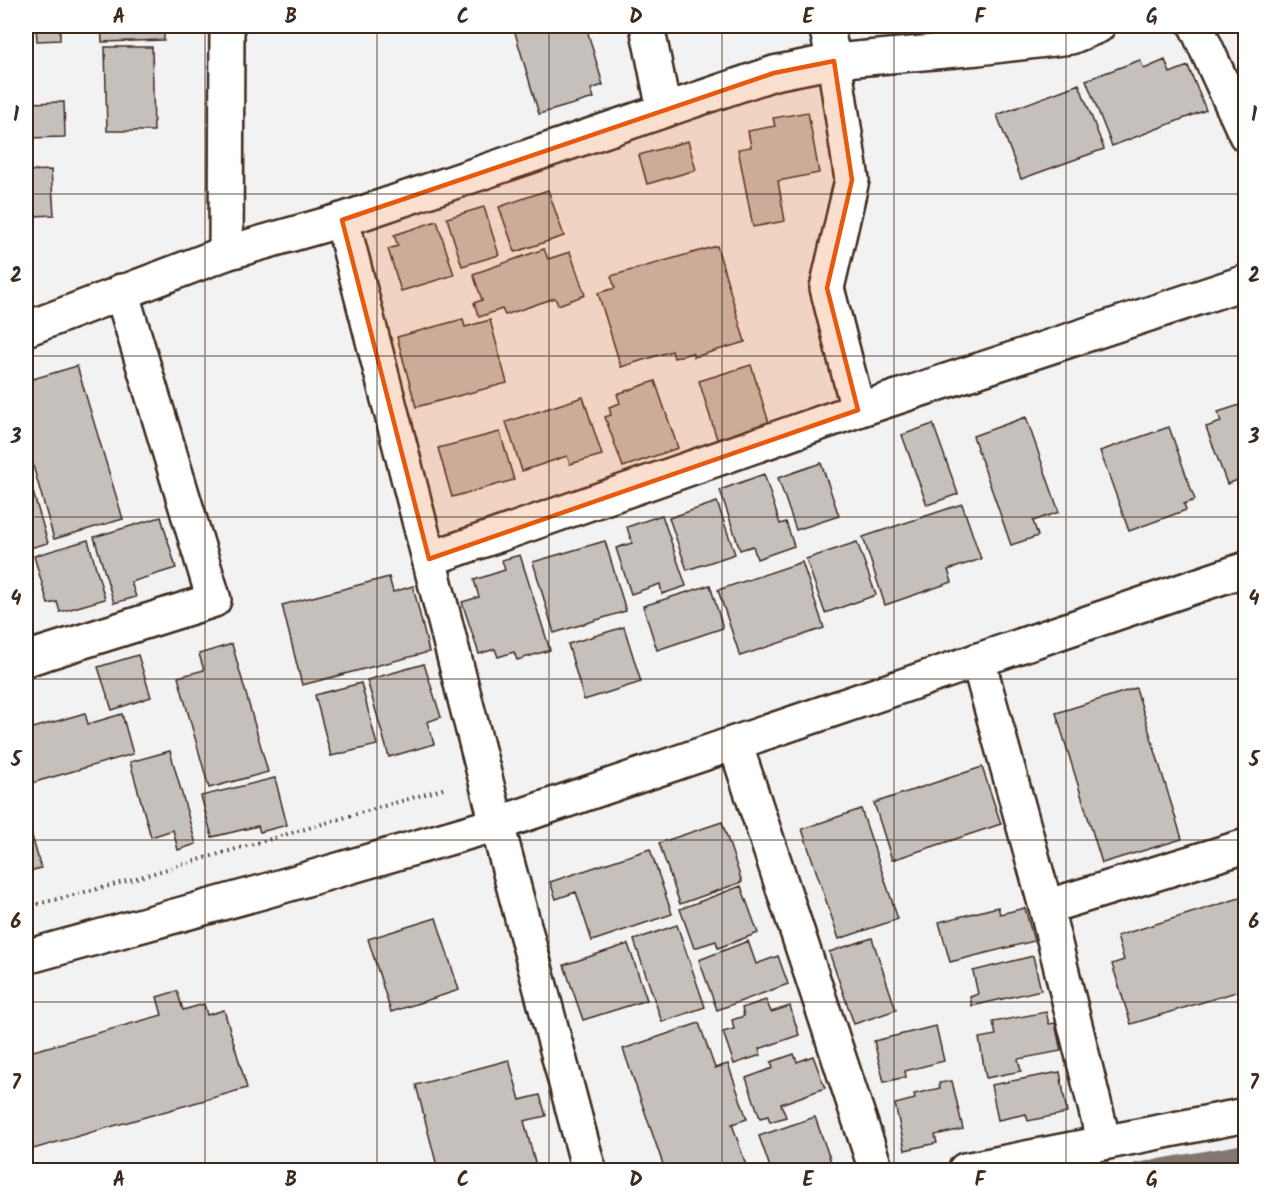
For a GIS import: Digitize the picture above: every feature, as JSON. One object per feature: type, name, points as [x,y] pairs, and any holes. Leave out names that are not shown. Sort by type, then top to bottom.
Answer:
[{"type":"street","points":[[226,253],[227,26]]},
{"type":"street","points":[[647,26],[664,110]]},
{"type":"street","points":[[826,26],[834,61],[852,180],[827,288],[858,410]]},
{"type":"street","points":[[26,329],[226,253],[342,220],[774,73],[834,61],[1071,37],[1098,26]]},
{"type":"street","points":[[1196,26],[1245,135]]},
{"type":"street","points":[[342,220],[497,824],[589,1170]]},
{"type":"street","points":[[429,559],[858,410],[1245,282]]},
{"type":"street","points":[[26,659],[214,600],[122,291]]},
{"type":"street","points":[[26,957],[251,896],[497,824],[1245,569]]},
{"type":"street","points":[[978,660],[1046,907],[1104,1143]]},
{"type":"street","points":[[735,743],[876,1170]]},
{"type":"street","points":[[1046,907],[1245,846]]},
{"type":"street","points":[[964,1170],[1245,1115]]},
{"type":"path","points":[[26,907],[109,886],[448,787]]},
{"type":"highlighted area","points":[[834,61],[852,180],[827,288],[858,410],[429,559],[342,220],[774,73]]},
{"type":"building","points":[[36,26],[60,26],[60,40],[37,41]]},
{"type":"building","points":[[101,26],[164,26],[164,40],[102,42]]},
{"type":"building","points":[[513,26],[586,26],[603,85],[591,89],[594,98],[539,114]]},
{"type":"building","points":[[105,47],[152,47],[154,131],[107,131]]},
{"type":"building","points":[[1140,60],[1144,69],[1165,60],[1170,73],[1188,66],[1206,110],[1112,146],[1086,80]]},
{"type":"building","points":[[1079,84],[1104,149],[1021,179],[997,115]]},
{"type":"building","points":[[64,102],[65,137],[26,138],[26,103]]},
{"type":"building","points":[[808,112],[819,173],[778,181],[785,221],[753,227],[738,149],[751,147],[748,131],[775,126],[773,118]]},
{"type":"building","points":[[688,141],[696,170],[647,184],[639,155]]},
{"type":"building","points":[[51,170],[54,215],[34,216],[35,226],[26,226],[26,171]]},
{"type":"building","points":[[548,190],[564,236],[515,252],[499,207]]},
{"type":"building","points":[[484,207],[499,255],[462,266],[447,218]]},
{"type":"building","points":[[437,221],[454,275],[401,291],[388,249],[398,246],[394,235]]},
{"type":"building","points":[[717,246],[745,342],[694,357],[692,353],[674,358],[672,351],[621,367],[598,293],[615,288],[611,276]]},
{"type":"building","points":[[544,249],[548,259],[570,252],[585,295],[558,305],[555,298],[505,315],[502,309],[479,317],[474,303],[482,300],[473,274]]},
{"type":"building","points":[[463,319],[465,327],[490,320],[507,383],[416,407],[397,337]]},
{"type":"building","points":[[751,365],[769,423],[717,439],[699,381]]},
{"type":"building","points":[[77,366],[123,519],[54,539],[26,441],[26,381]]},
{"type":"building","points":[[655,381],[678,448],[623,467],[605,417],[611,415],[609,407],[620,403],[617,394]]},
{"type":"building","points":[[583,397],[602,455],[570,464],[567,456],[522,471],[506,422]]},
{"type":"building","points":[[1246,403],[1246,477],[1227,484],[1206,427],[1221,422],[1218,412]]},
{"type":"building","points":[[1026,417],[1059,512],[1033,521],[1038,536],[1011,545],[973,436]]},
{"type":"building","points":[[933,424],[958,494],[927,505],[902,435]]},
{"type":"building","points":[[1169,427],[1195,500],[1184,504],[1186,510],[1129,531],[1100,451]]},
{"type":"building","points":[[500,432],[514,480],[452,497],[438,448]]},
{"type":"building","points":[[821,463],[839,516],[796,530],[778,478]]},
{"type":"building","points":[[26,468],[48,543],[26,549]]},
{"type":"building","points":[[764,474],[780,524],[786,522],[794,546],[757,559],[753,546],[740,550],[720,490]]},
{"type":"building","points":[[717,502],[735,554],[687,570],[669,518]]},
{"type":"building","points":[[962,504],[981,559],[948,570],[952,582],[885,605],[863,537]]},
{"type":"building","points":[[662,515],[686,586],[662,594],[660,584],[631,594],[616,548],[632,543],[627,527]]},
{"type":"building","points":[[161,517],[176,568],[131,582],[136,597],[114,603],[94,537]]},
{"type":"building","points":[[88,540],[105,599],[60,612],[57,602],[48,604],[34,556]]},
{"type":"building","points":[[605,541],[626,611],[554,633],[533,562]]},
{"type":"building","points":[[857,542],[876,595],[825,613],[806,559]]},
{"type":"building","points":[[520,555],[550,650],[517,660],[514,652],[498,657],[495,649],[479,654],[462,602],[479,597],[474,580],[505,570],[502,560]]},
{"type":"building","points":[[802,562],[824,628],[740,656],[718,590]]},
{"type":"building","points":[[389,577],[393,592],[413,586],[429,652],[302,685],[282,605]]},
{"type":"building","points":[[710,585],[723,628],[657,650],[643,606]]},
{"type":"building","points":[[624,627],[641,682],[584,700],[568,644]]},
{"type":"building","points":[[232,644],[268,772],[209,788],[178,677],[204,670],[199,654]]},
{"type":"building","points":[[138,655],[151,697],[112,710],[98,667]]},
{"type":"building","points":[[424,664],[441,717],[427,722],[434,744],[389,757],[367,680]]},
{"type":"building","points":[[361,683],[377,745],[331,756],[315,695]]},
{"type":"building","points":[[1136,688],[1182,839],[1102,863],[1056,713]]},
{"type":"building","points":[[85,713],[88,724],[122,714],[133,754],[28,784],[26,730]]},
{"type":"building","points":[[170,751],[196,844],[178,850],[173,830],[151,837],[130,762]]},
{"type":"building","points":[[982,767],[1001,824],[892,860],[874,803]]},
{"type":"building","points":[[275,778],[287,825],[260,832],[258,826],[212,837],[201,796]]},
{"type":"building","points":[[861,809],[898,919],[839,939],[802,829]]},
{"type":"building","points":[[26,815],[41,868],[26,872]]},
{"type":"building","points":[[722,822],[742,882],[680,904],[659,843]]},
{"type":"building","points":[[650,849],[672,914],[592,941],[576,892],[556,899],[550,882]]},
{"type":"building","points":[[741,886],[758,933],[718,948],[716,941],[694,948],[680,909]]},
{"type":"building","points":[[1246,896],[1246,989],[1131,1024],[1112,964],[1124,960],[1117,936]]},
{"type":"building","points":[[998,907],[1000,914],[1025,908],[1034,941],[950,962],[939,922]]},
{"type":"building","points":[[436,918],[459,990],[391,1012],[368,939]]},
{"type":"building","points":[[677,925],[705,1007],[662,1022],[634,940]]},
{"type":"building","points":[[872,938],[896,1010],[854,1024],[829,952]]},
{"type":"building","points":[[748,941],[756,964],[778,956],[788,984],[717,1010],[699,960]]},
{"type":"building","points":[[628,944],[647,1000],[583,1020],[564,965]]},
{"type":"building","points":[[1033,956],[1041,990],[972,1006],[970,997],[978,994],[973,971]]},
{"type":"building","points":[[177,991],[183,1010],[204,1004],[207,1015],[224,1010],[247,1088],[26,1151],[26,1053],[162,1015],[157,997]]},
{"type":"building","points":[[766,1000],[771,1012],[790,1006],[799,1035],[759,1049],[761,1055],[734,1064],[723,1032],[734,1029],[732,1020],[744,1016],[742,1008]]},
{"type":"building","points":[[1046,1012],[1049,1024],[1055,1023],[1061,1051],[1018,1059],[1021,1071],[986,1078],[979,1038],[996,1035],[993,1022]]},
{"type":"building","points":[[699,1023],[715,1068],[728,1064],[747,1119],[732,1124],[747,1168],[740,1170],[665,1170],[623,1049]]},
{"type":"building","points":[[936,1026],[944,1061],[905,1071],[906,1077],[884,1082],[874,1041]]},
{"type":"building","points":[[794,1054],[797,1062],[813,1056],[825,1088],[781,1104],[786,1117],[770,1122],[768,1116],[760,1118],[746,1078],[773,1068],[771,1062]]},
{"type":"building","points":[[509,1060],[520,1100],[540,1095],[546,1116],[524,1121],[537,1170],[438,1170],[416,1085]]},
{"type":"building","points":[[1060,1072],[1067,1113],[1028,1121],[1026,1114],[998,1120],[991,1085]]},
{"type":"building","points":[[952,1081],[963,1129],[935,1135],[937,1143],[905,1150],[895,1104],[915,1099],[914,1094],[940,1088],[939,1083]]},
{"type":"building","points":[[815,1117],[834,1170],[815,1170],[814,1167],[805,1170],[771,1170],[759,1136]]},
{"type":"waterway","points":[[1137,1170],[1246,1151]]}]
